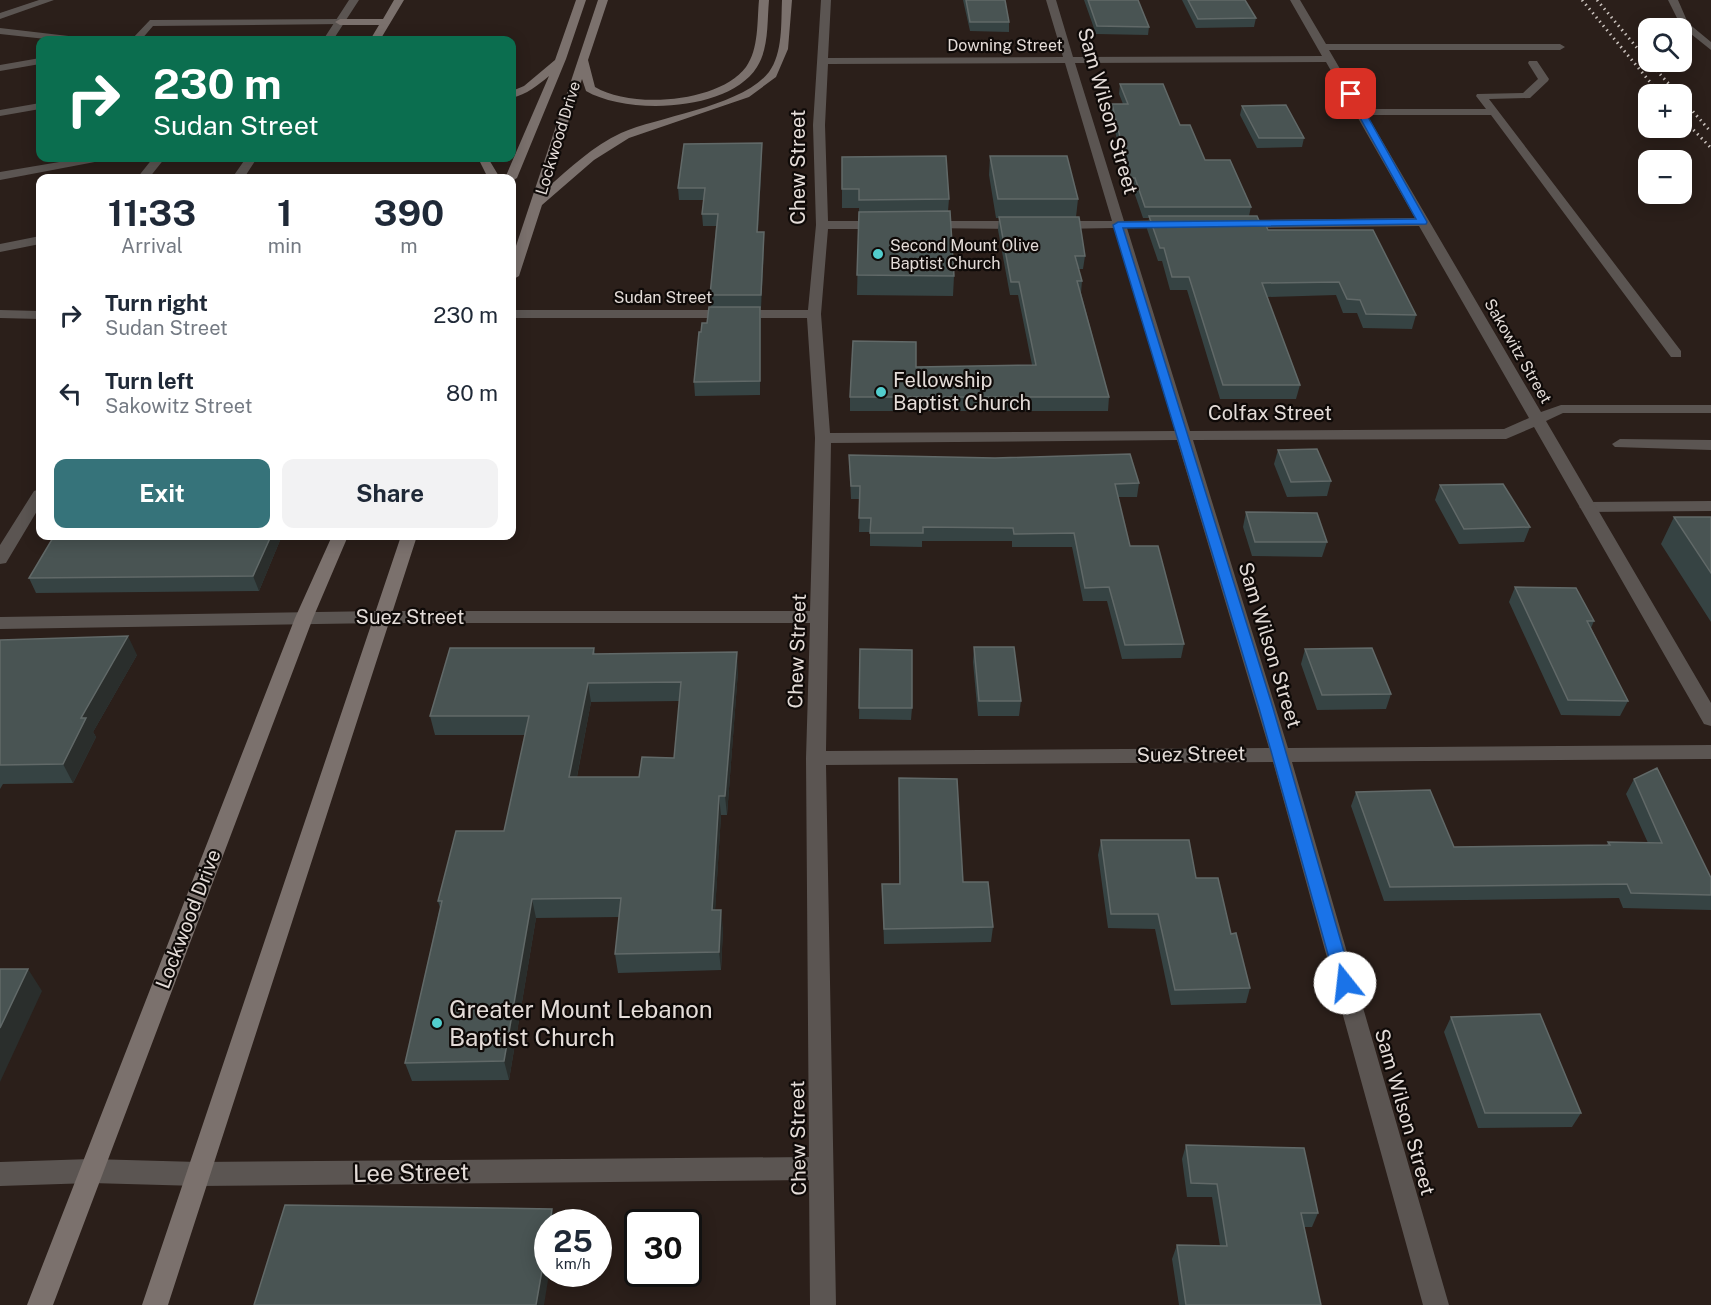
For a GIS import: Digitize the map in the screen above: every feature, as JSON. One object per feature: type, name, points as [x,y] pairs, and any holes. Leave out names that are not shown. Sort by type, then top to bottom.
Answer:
[{"type":"main road","points":[[377,36],[399,0]]},
{"type":"main road","name":"Lockwood Drive","points":[[513,174],[561,59],[581,0]]},
{"type":"main road","name":"Lockwood Drive","points":[[516,265],[603,0]]},
{"type":"main road","points":[[583,58],[590,89],[610,99],[669,101],[719,92],[738,82],[750,70],[756,59],[764,0]]},
{"type":"main road","points":[[538,202],[612,143],[626,135],[736,98],[771,78],[782,57],[787,0]]},
{"type":"main road","points":[[340,22],[386,22]]},
{"type":"main road","points":[[516,93],[528,88],[561,59]]},
{"type":"main road","name":"Lockwood Drive","points":[[40,1305],[304,618],[338,540]]},
{"type":"main road","points":[[154,1305],[380,617],[408,540]]},
{"type":"street","points":[[0,16],[49,0]]},
{"type":"street","points":[[331,36],[354,0]]},
{"type":"street","name":"Chew Street","points":[[822,1305],[816,758],[821,617],[823,438],[814,314],[822,225],[819,125],[826,0]]},
{"type":"street","name":"Sam Wilson Street","points":[[1052,0],[1118,225],[1280,753],[1436,1305]]},
{"type":"street","name":"Sakowitz Street","points":[[1295,0],[1328,53],[1536,420],[1711,718]]},
{"type":"street","points":[[1673,0],[1684,24],[1711,47]]},
{"type":"street","points":[[139,36],[150,23],[340,22]]},
{"type":"street","points":[[0,31],[43,36]]},
{"type":"street","name":"Downing Street","points":[[823,61],[1070,60],[1560,47]]},
{"type":"street","points":[[0,68],[36,62]]},
{"type":"street","points":[[1533,63],[1544,79],[1526,96],[1481,96],[1676,354]]},
{"type":"street","points":[[0,113],[36,107]]},
{"type":"street","points":[[1361,112],[1494,112]]},
{"type":"street","points":[[0,176],[78,162]]},
{"type":"street","points":[[146,174],[156,162]]},
{"type":"street","points":[[1223,224],[1423,222]]},
{"type":"street","points":[[916,225],[1188,224]]},
{"type":"street","points":[[822,225],[893,225]]},
{"type":"street","points":[[0,248],[36,241]]},
{"type":"street","points":[[0,314],[36,315]]},
{"type":"street","name":"Sudan Street","points":[[516,314],[814,314]]},
{"type":"street","name":"Colfax Street","points":[[823,438],[1184,434],[1506,434],[1561,409],[1711,408]]},
{"type":"street","points":[[1620,444],[1711,445]]},
{"type":"street","points":[[0,559],[36,500]]},
{"type":"street","points":[[1587,507],[1711,506]]},
{"type":"street","name":"Suez Street","points":[[0,623],[380,617],[821,617]]},
{"type":"street","name":"Suez Street","points":[[816,758],[1280,753],[1711,752]]},
{"type":"street","name":"Lee Street","points":[[0,1174],[91,1171],[198,1174],[821,1168]]},
{"type":"building","points":[[966,0],[1005,0],[1009,22],[970,22]]},
{"type":"building","points":[[1088,0],[1138,0],[1149,27],[1097,26]]},
{"type":"building","points":[[1188,0],[1245,0],[1256,18],[1198,19]]},
{"type":"building","points":[[1120,84],[1163,84],[1180,125],[1190,125],[1205,160],[1230,160],[1251,207],[1145,207],[1135,178],[1130,178],[1112,104],[1128,104]]},
{"type":"building","points":[[1286,105],[1304,138],[1259,138],[1242,106]]},
{"type":"building","points":[[762,143],[757,232],[764,232],[761,295],[710,295],[718,214],[702,214],[705,188],[678,188],[684,144]]},
{"type":"building","points":[[946,156],[949,199],[859,200],[859,189],[842,189],[842,157]]},
{"type":"building","points":[[990,156],[1067,156],[1078,199],[998,199]]},
{"type":"building","points":[[950,211],[954,276],[857,275],[859,212]]},
{"type":"building","points":[[1149,216],[1257,216],[1260,223],[1265,223],[1268,230],[1373,230],[1416,315],[1366,314],[1360,300],[1347,299],[1339,282],[1262,283],[1300,385],[1223,385],[1189,277],[1172,277],[1164,248],[1160,248]]},
{"type":"building","points":[[999,217],[1079,217],[1085,256],[1075,256],[1082,281],[1077,281],[1109,397],[850,397],[853,341],[916,342],[916,367],[1036,365],[1019,282],[1011,282]]},
{"type":"building","points":[[709,307],[760,307],[760,381],[694,382],[699,332],[701,332],[702,323],[707,323]]},
{"type":"building","points":[[1317,449],[1331,481],[1291,482],[1278,450]]},
{"type":"building","points":[[1130,454],[1139,483],[1115,484],[1130,546],[1158,546],[1184,644],[1125,645],[1109,587],[1085,588],[1074,533],[1014,534],[1013,528],[923,527],[923,533],[870,533],[871,518],[859,518],[860,486],[851,486],[849,455],[995,458]]},
{"type":"building","points":[[1503,484],[1530,527],[1464,529],[1440,485]]},
{"type":"building","points":[[1246,512],[1317,513],[1327,542],[1255,542]]},
{"type":"building","points":[[1674,517],[1711,517],[1711,573]]},
{"type":"building","points":[[52,540],[269,540],[253,576],[29,578]]},
{"type":"building","points":[[1515,587],[1576,588],[1594,621],[1587,621],[1628,701],[1568,700]]},
{"type":"building","points":[[128,636],[81,718],[86,718],[63,764],[0,765],[0,640]]},
{"type":"building","points":[[974,647],[1014,647],[1021,701],[979,701]]},
{"type":"building","points":[[450,648],[594,648],[593,654],[737,652],[725,796],[719,796],[712,910],[721,910],[719,952],[615,954],[621,898],[532,899],[504,1061],[405,1063],[442,901],[438,901],[456,831],[504,831],[529,716],[430,716]],"holes":[[[681,682],[674,758],[642,757],[639,777],[569,777],[588,683]]]},
{"type":"building","points":[[1372,648],[1391,694],[1322,695],[1305,649]]},
{"type":"building","points":[[860,649],[912,650],[912,708],[859,708]]},
{"type":"building","points":[[1657,768],[1711,878],[1711,895],[1631,893],[1627,884],[1390,887],[1356,792],[1430,790],[1454,847],[1610,845],[1608,842],[1662,843],[1634,779]]},
{"type":"building","points":[[899,778],[957,779],[963,882],[988,882],[993,927],[884,929],[882,884],[900,884]]},
{"type":"building","points":[[1101,840],[1189,840],[1196,878],[1218,878],[1231,934],[1236,933],[1250,988],[1175,990],[1158,914],[1111,914]]},
{"type":"building","points":[[0,969],[28,969],[0,1028]]},
{"type":"building","points":[[1540,1014],[1581,1113],[1485,1113],[1451,1017]]},
{"type":"building","points":[[1186,1145],[1304,1148],[1318,1213],[1301,1213],[1321,1305],[1186,1305],[1177,1245],[1227,1246],[1217,1184],[1191,1183]]},
{"type":"building","points":[[285,1205],[552,1209],[534,1209],[534,1287],[539,1287],[536,1305],[254,1305]]},
{"type":"railway","points":[[1582,0],[1652,84]]},
{"type":"railway","points":[[1597,0],[1638,49]]},
{"type":"railway","points":[[1658,72],[1669,84]]},
{"type":"railway","points":[[1692,110],[1711,132]]},
{"type":"railway","points":[[1692,128],[1711,148]]},
{"type":"place","name":"Second Mount Olive Baptist Church","points":[[878,254]]},
{"type":"place","name":"Fellowship Baptist Church","points":[[881,392]]},
{"type":"place","name":"Greater Mount Lebanon Baptist Church","points":[[437,1023]]},
{"type":"route","points":[[1345,983],[1184,434],[1118,225],[1423,222],[1351,94]]}]
